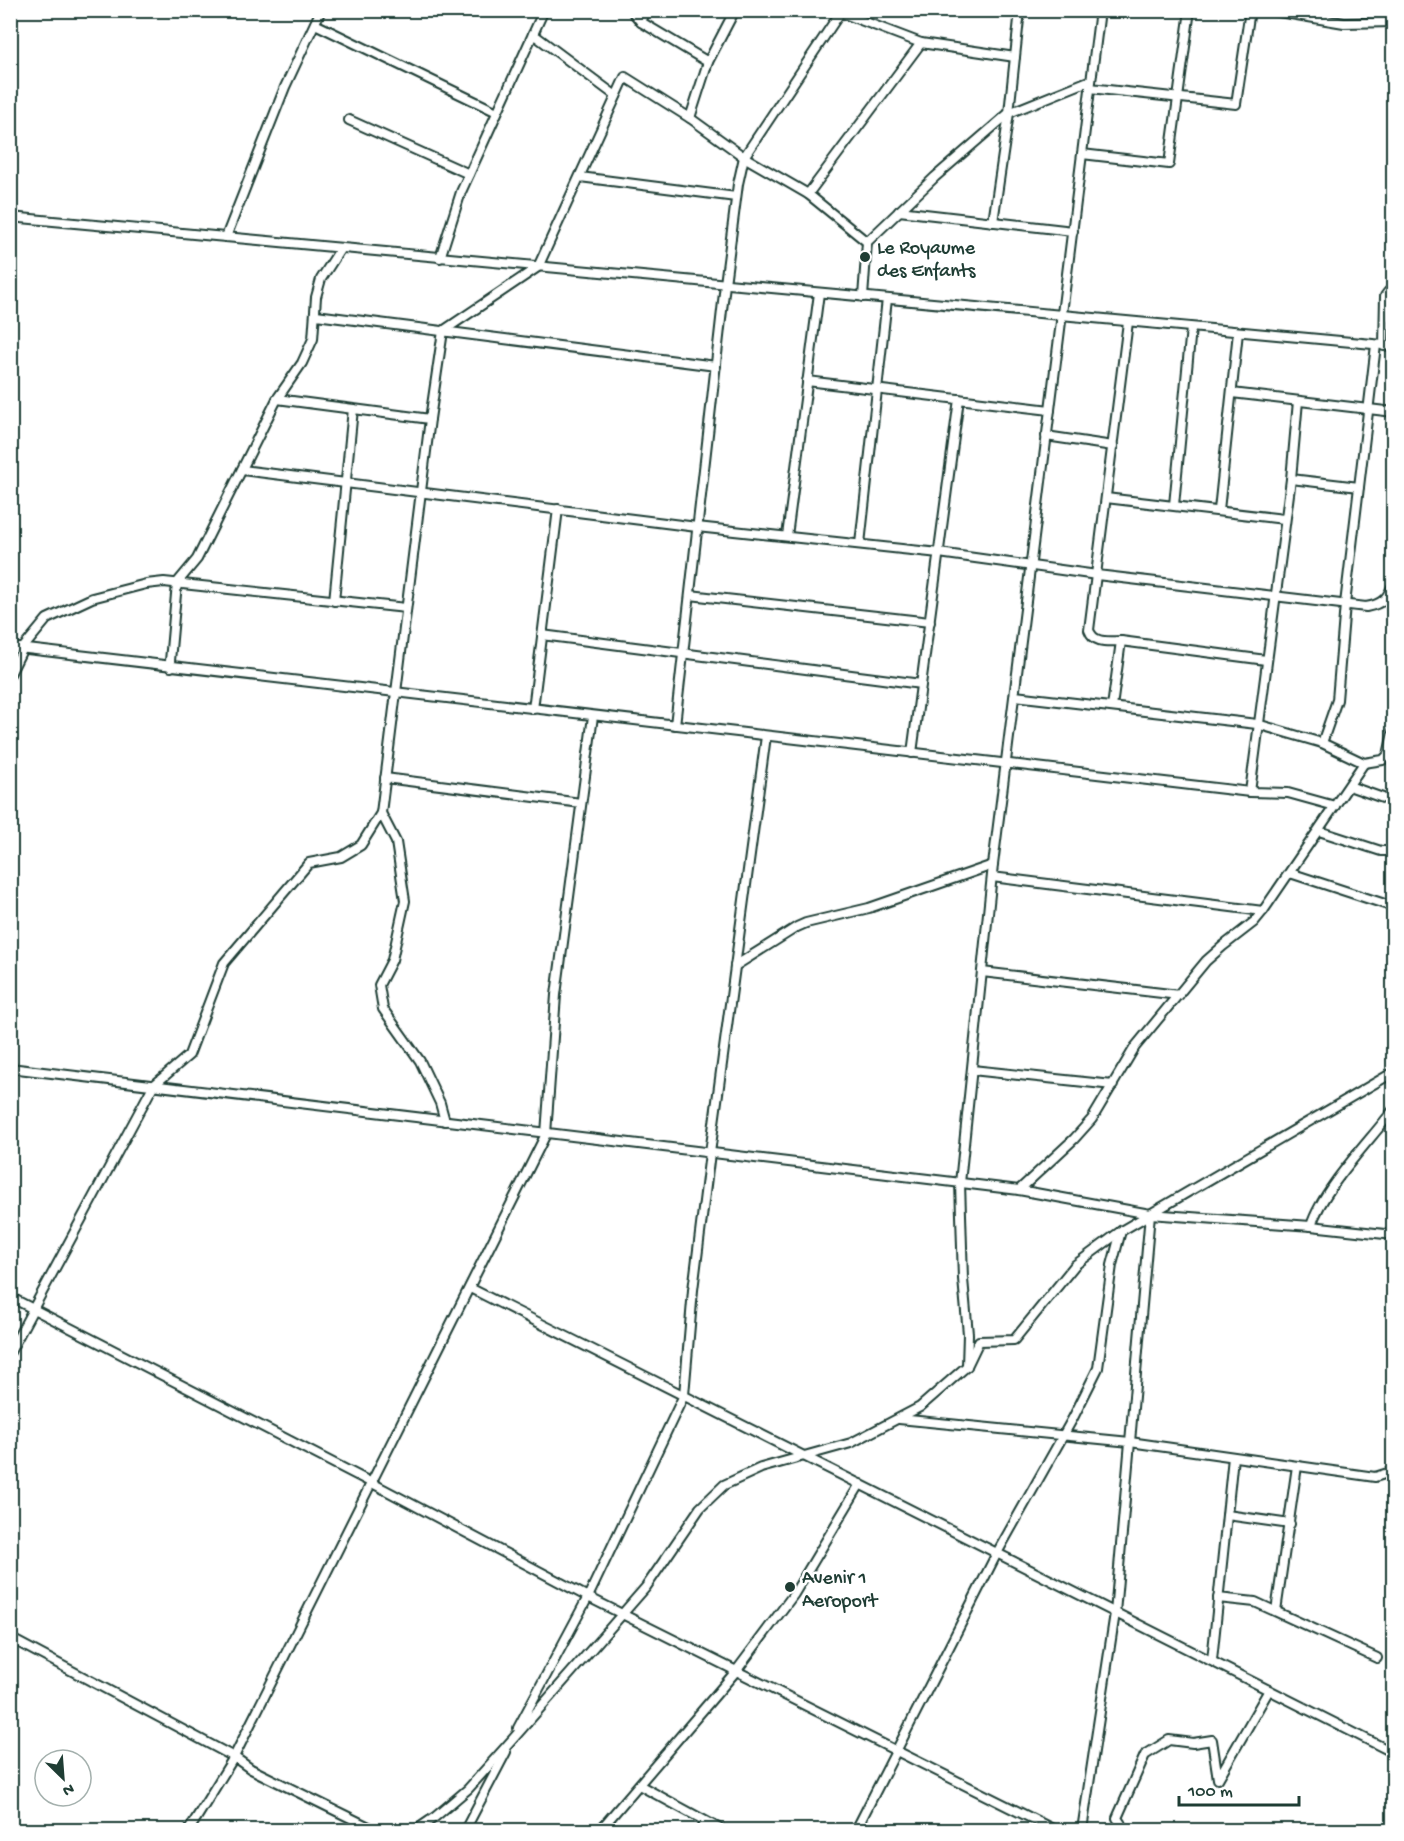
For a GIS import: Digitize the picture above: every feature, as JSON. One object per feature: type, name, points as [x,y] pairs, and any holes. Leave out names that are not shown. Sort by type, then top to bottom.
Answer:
[{"type":"street","points":[[226,237],[285,87],[321,10]]},
{"type":"street","points":[[440,258],[460,192],[544,10]]},
{"type":"street","points":[[631,10],[641,22],[708,62]]},
{"type":"street","points":[[641,22],[646,10]]},
{"type":"street","points":[[690,118],[708,62],[735,10]]},
{"type":"street","points":[[993,222],[1009,113],[1020,10]]},
{"type":"street","points":[[967,1366],[968,1334],[963,1279],[960,1183],[993,865],[1100,10]]},
{"type":"street","points":[[1082,154],[1169,164],[1190,10]]},
{"type":"street","points":[[863,297],[867,242],[935,177],[1009,113],[1091,84],[1236,104],[1250,10]]},
{"type":"street","points":[[1267,10],[1344,22],[1394,22]]},
{"type":"street","points":[[675,725],[725,284],[736,197],[744,156],[839,12],[921,43],[1015,57]]},
{"type":"street","points":[[315,24],[497,112]]},
{"type":"street","points":[[533,34],[616,96]]},
{"type":"street","points":[[808,194],[921,43]]},
{"type":"street","points":[[10,1352],[153,1086],[189,1055],[224,963],[309,863],[341,857],[361,845],[381,813],[443,331],[538,267],[625,77],[744,156],[808,194],[867,242]]},
{"type":"street","points":[[349,120],[469,174]]},
{"type":"street","points":[[580,177],[736,197]]},
{"type":"street","points":[[899,212],[1073,231]]},
{"type":"street","points":[[10,217],[1394,346]]},
{"type":"street","points":[[171,667],[177,584],[197,559],[277,399],[294,376],[313,339],[316,297],[321,279],[341,248]]},
{"type":"street","points":[[1323,743],[1337,700],[1345,604],[1385,296],[1388,292],[1394,291]]},
{"type":"street","points":[[787,536],[819,293]]},
{"type":"street","points":[[860,544],[879,390],[887,299]]},
{"type":"street","points":[[316,315],[716,366]]},
{"type":"street","points":[[1128,322],[1089,630],[1098,640],[1266,660]]},
{"type":"street","points":[[1174,505],[1191,328]]},
{"type":"street","points":[[1219,510],[1238,332]]},
{"type":"street","points":[[807,381],[1050,410]]},
{"type":"street","points":[[1232,393],[1394,412]]},
{"type":"street","points":[[277,399],[430,419]]},
{"type":"street","points":[[912,753],[959,399]]},
{"type":"street","points":[[1250,792],[1257,724],[1291,479],[1298,401]]},
{"type":"street","points":[[334,600],[353,409]]},
{"type":"street","points":[[1046,436],[1113,446]]},
{"type":"street","points":[[242,470],[697,527],[939,553],[1366,607],[1379,604],[1388,597],[1394,582]]},
{"type":"street","points":[[1291,479],[1359,487]]},
{"type":"street","points":[[1106,498],[1284,519]]},
{"type":"street","points":[[533,709],[558,509]]},
{"type":"street","points":[[10,674],[23,648],[47,619],[92,598],[146,584],[177,584],[406,608]]},
{"type":"street","points":[[690,595],[930,622]]},
{"type":"street","points":[[542,635],[921,684]]},
{"type":"street","points":[[1112,707],[1121,641]]},
{"type":"street","points":[[10,647],[1250,792],[1294,794],[1335,806]]},
{"type":"street","points":[[1015,696],[1257,724],[1323,743],[1364,763],[1383,760],[1388,755],[1394,728]]},
{"type":"street","points":[[189,1830],[234,1757],[546,1134],[556,995],[592,716]]},
{"type":"street","points":[[465,1830],[588,1597],[684,1395],[693,1290],[710,1153],[766,736]]},
{"type":"street","points":[[1019,1191],[1086,1125],[1135,1047],[1206,961],[1254,922],[1263,911],[1364,763]]},
{"type":"street","points":[[385,778],[581,803]]},
{"type":"street","points":[[1349,786],[1394,802]]},
{"type":"street","points":[[381,813],[396,842],[405,901],[392,960],[380,985],[383,1009],[420,1061],[440,1103],[445,1122]]},
{"type":"street","points":[[1319,831],[1381,851],[1394,851]]},
{"type":"street","points":[[735,966],[807,923],[869,908],[993,865]]},
{"type":"street","points":[[1290,873],[1394,907]]},
{"type":"street","points":[[992,877],[1263,911]]},
{"type":"street","points":[[982,972],[1179,995]]},
{"type":"street","points":[[10,1068],[960,1183],[1150,1214],[1311,1226],[1394,1235]]},
{"type":"street","points":[[972,1070],[1113,1085]]},
{"type":"street","points":[[416,1830],[435,1818],[468,1789],[512,1740],[646,1587],[700,1508],[724,1485],[761,1468],[851,1443],[920,1407],[967,1366],[979,1341],[1014,1340],[1075,1264],[1121,1231],[1394,1072]]},
{"type":"street","points":[[1311,1226],[1320,1205],[1347,1167],[1394,1109]]},
{"type":"street","points":[[1082,1830],[1115,1612],[1150,1214]]},
{"type":"street","points":[[875,1830],[858,1827],[998,1553],[1098,1368],[1112,1265],[1121,1231]]},
{"type":"street","points":[[470,1288],[1394,1753]]},
{"type":"street","points":[[10,1298],[372,1483],[588,1597],[1055,1830]]},
{"type":"street","points":[[898,1419],[1130,1442],[1375,1477],[1394,1471]]},
{"type":"street","points":[[1212,1660],[1233,1457]]},
{"type":"street","points":[[1276,1611],[1297,1466]]},
{"type":"street","points":[[600,1830],[737,1670],[794,1594],[860,1484]]},
{"type":"street","points":[[1227,1515],[1290,1524]]},
{"type":"street","points":[[1218,1598],[1255,1602],[1377,1658]]},
{"type":"street","points":[[10,1638],[234,1757],[251,1769],[375,1830]]},
{"type":"street","points":[[1125,1830],[1117,1818],[1145,1755],[1168,1740],[1193,1743],[1212,1740],[1218,1779],[1269,1690]]},
{"type":"street","points":[[639,1785],[722,1830]]},
{"type":"street","points":[[701,1830],[706,1822]]},
{"type":"place","name":"Le Royaume des Enfants","points":[[865,257]]},
{"type":"place","name":"Avenir 1 Aeroport","points":[[790,1587]]}]
